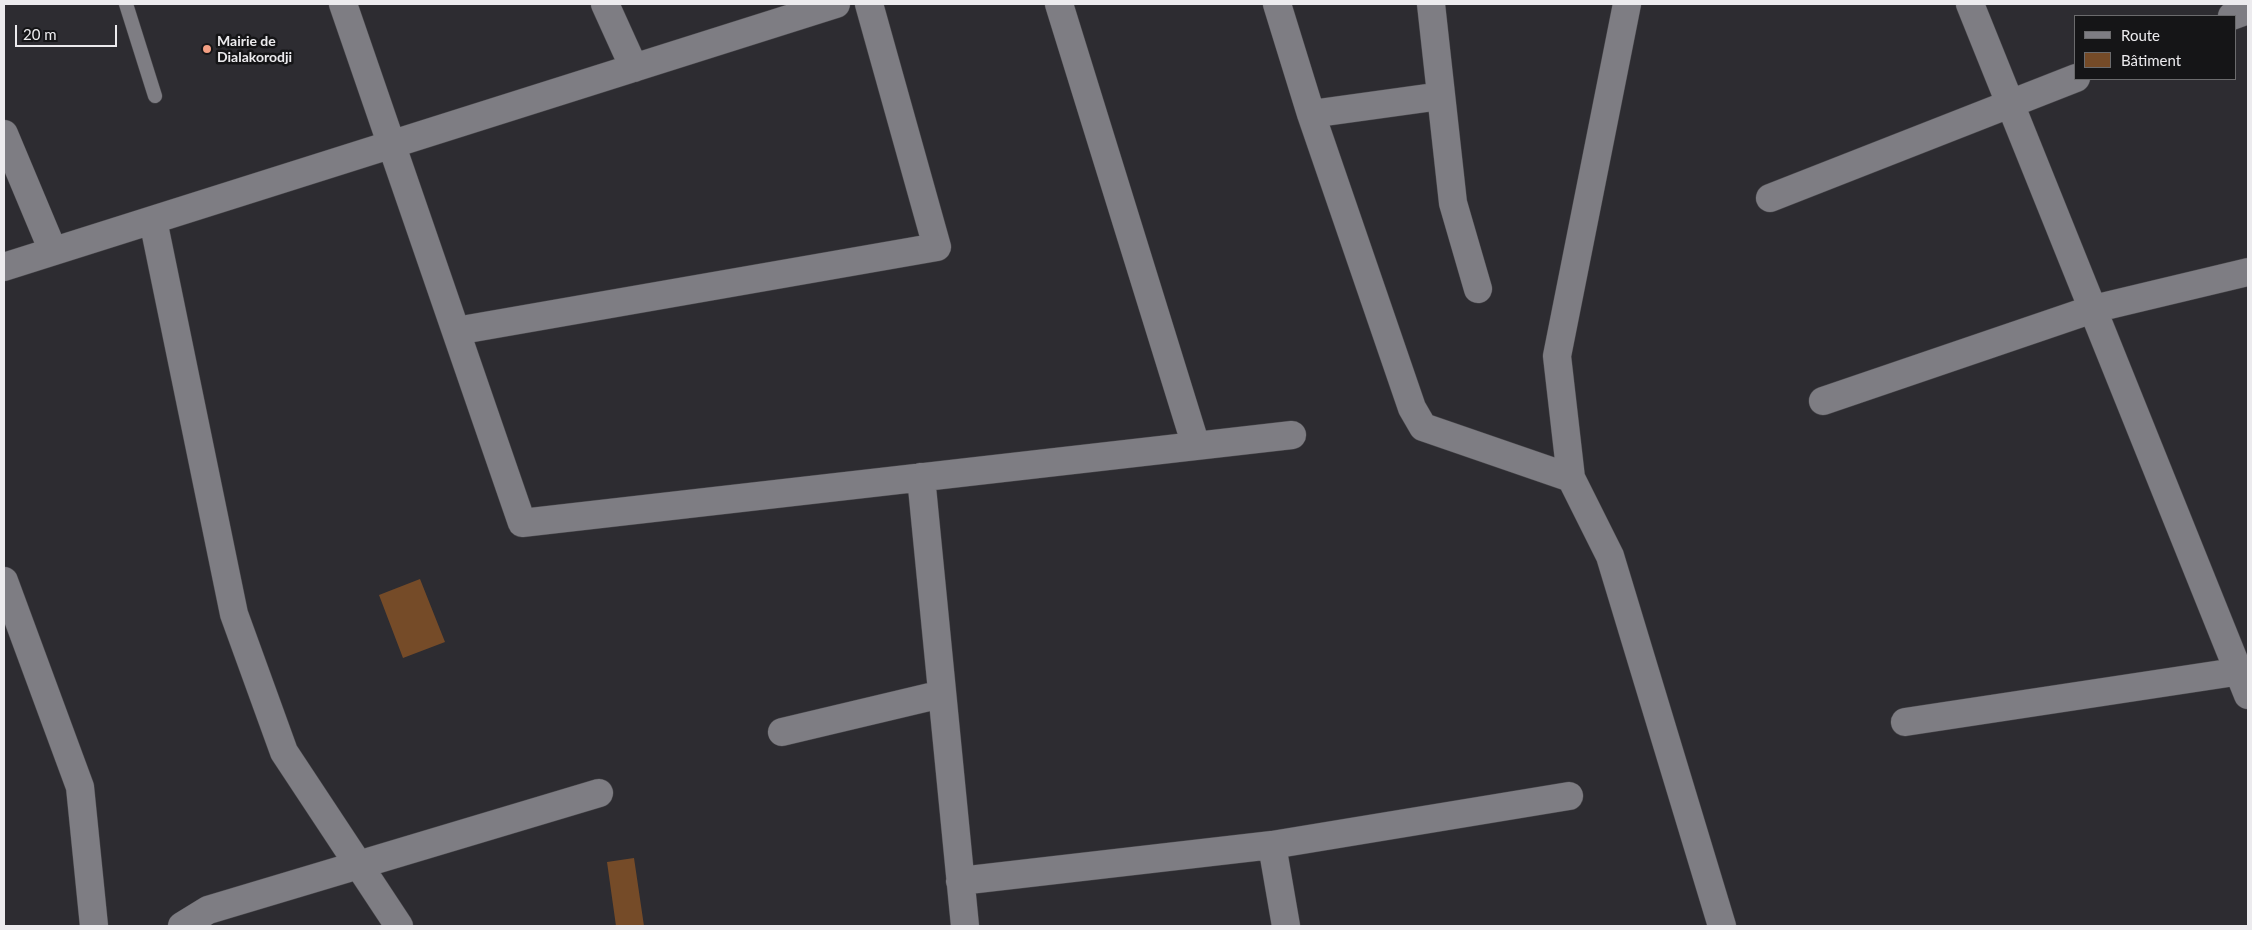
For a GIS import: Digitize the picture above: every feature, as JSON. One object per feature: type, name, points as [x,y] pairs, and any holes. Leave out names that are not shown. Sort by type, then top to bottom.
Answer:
[{"type":"street","points":[[344,4],[522,523],[1292,435]]},
{"type":"street","points":[[605,4],[634,68]]},
{"type":"street","points":[[4,267],[836,4]]},
{"type":"street","points":[[456,331],[937,247],[869,4]]},
{"type":"street","points":[[1059,4],[1196,446]]},
{"type":"street","points":[[1277,4],[1311,114],[1412,408],[1423,426],[1572,478]]},
{"type":"street","points":[[1432,4],[1453,204],[1478,289]]},
{"type":"street","points":[[1627,4],[1557,356],[1572,478],[1610,556],[1722,926]]},
{"type":"street","points":[[1905,722],[2245,679],[1970,4]]},
{"type":"street","points":[[2235,15],[2248,10]]},
{"type":"street","points":[[1770,198],[2074,79]]},
{"type":"street","points":[[1311,114],[1441,96]]},
{"type":"street","points":[[4,134],[53,251]]},
{"type":"street","points":[[153,220],[234,614],[284,752],[399,926]]},
{"type":"street","points":[[1823,401],[2093,309],[2248,272]]},
{"type":"street","points":[[921,477],[965,926]]},
{"type":"street","points":[[4,581],[80,787],[94,926]]},
{"type":"street","points":[[782,732],[942,694]]},
{"type":"street","points":[[182,926],[208,910],[599,793]]},
{"type":"street","points":[[960,881],[1272,845],[1569,796]]},
{"type":"street","points":[[1272,845],[1286,926]]},
{"type":"lane","points":[[126,4],[155,96]]},
{"type":"building","points":[[420,579],[445,642],[403,658],[379,595]]},
{"type":"building","points":[[634,858],[644,926],[616,926],[607,862]]},
{"type":"place","name":"Mairie de Dialakorodji","points":[[207,49]]}]
